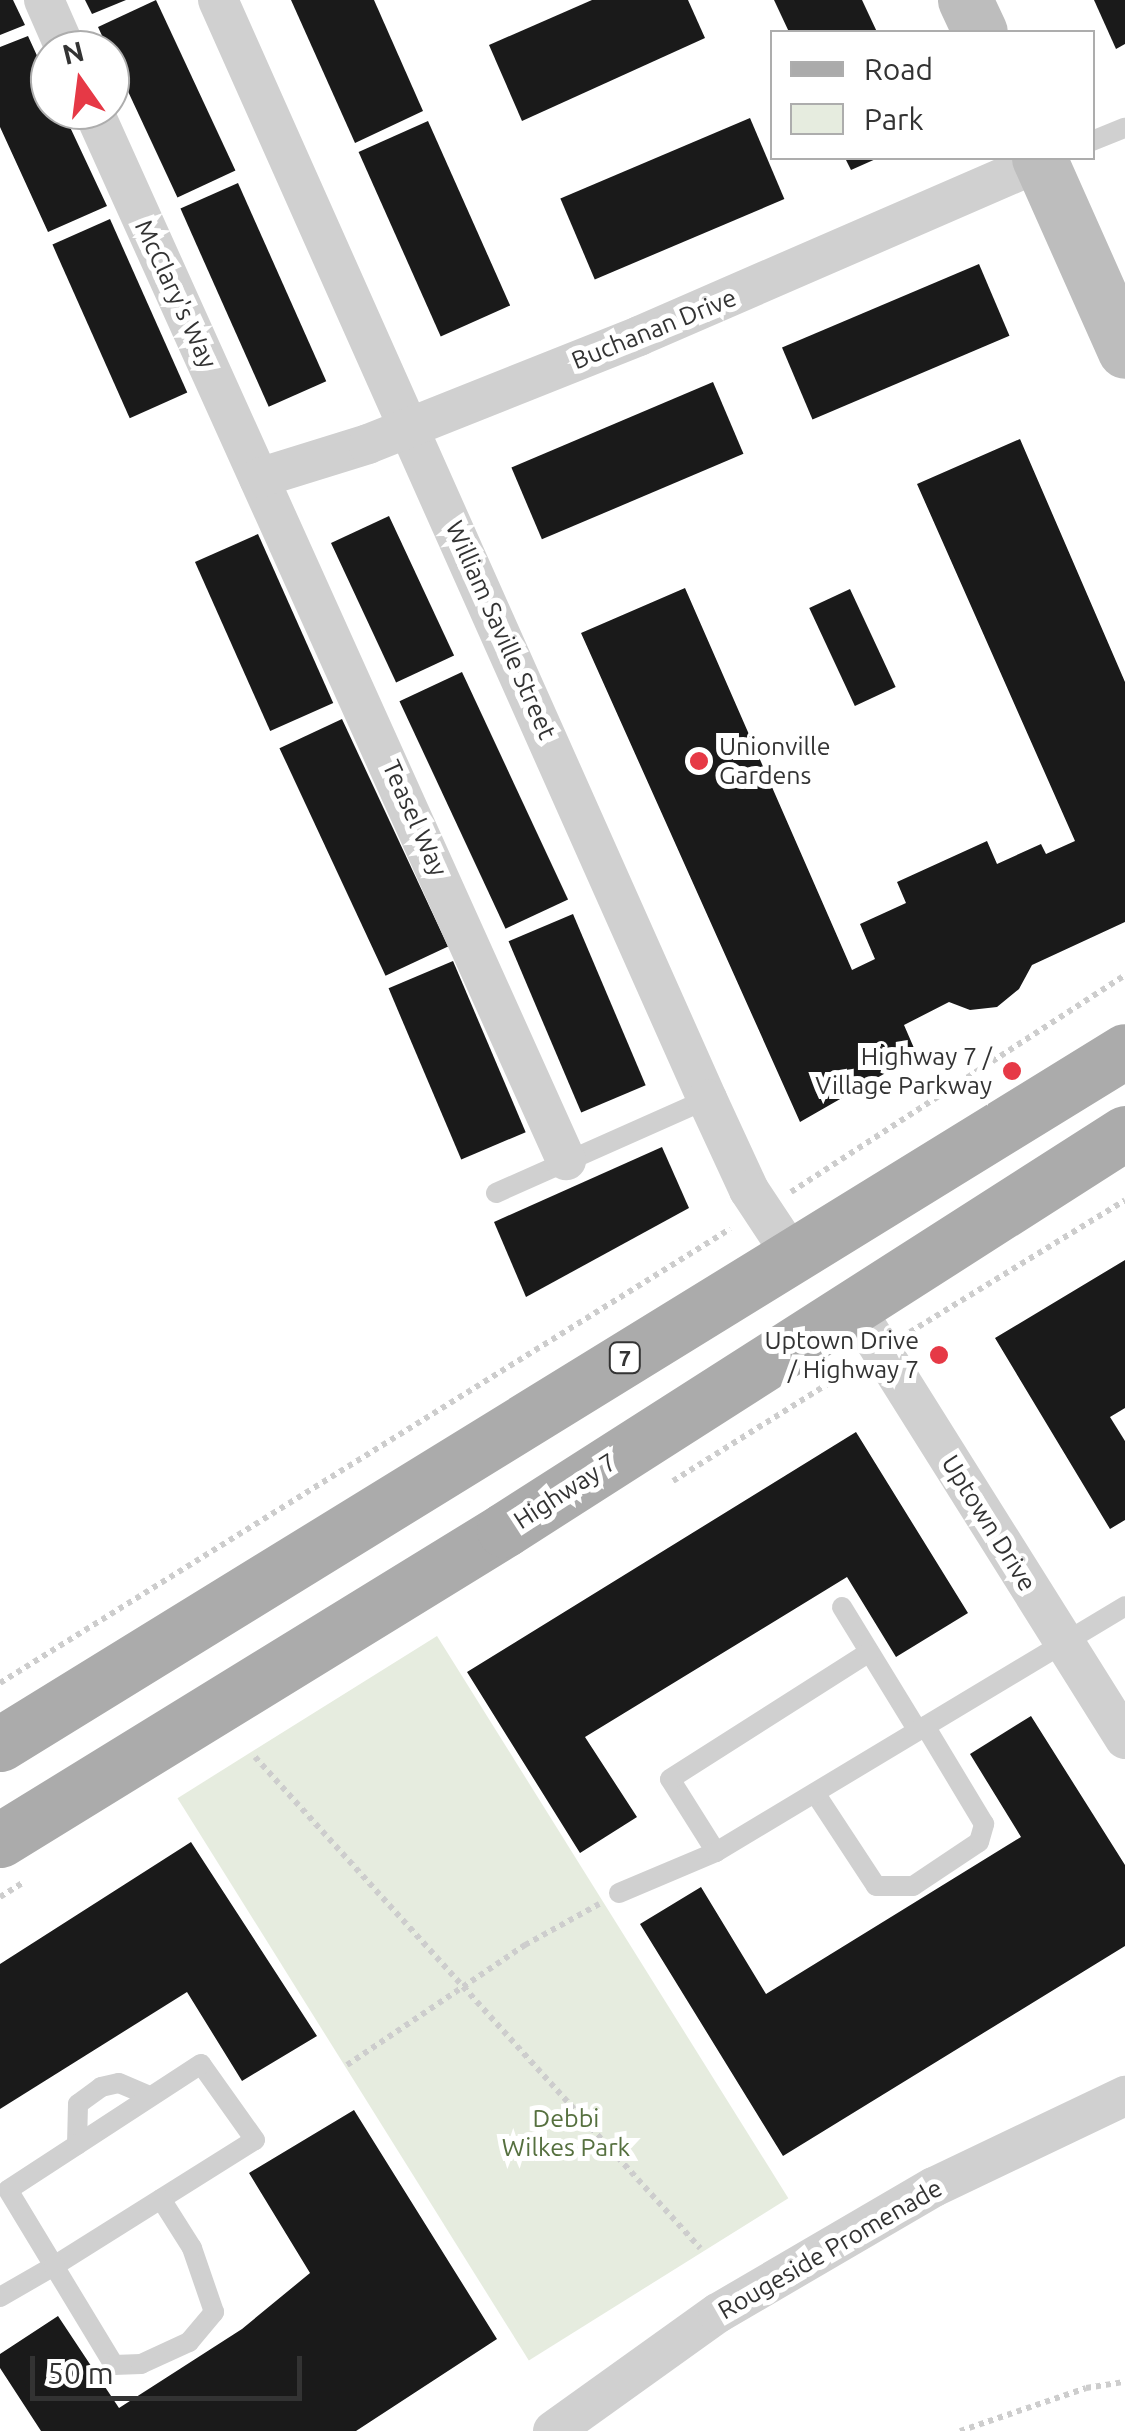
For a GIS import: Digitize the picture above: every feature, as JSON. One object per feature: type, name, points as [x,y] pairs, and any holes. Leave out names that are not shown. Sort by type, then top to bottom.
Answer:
[{"type":"main road","points":[[965,0],[979,30]]},
{"type":"main road","points":[[1043,160],[1125,351]]},
{"type":"main road","name":"7","points":[[0,1744],[1125,1051]]},
{"type":"main road","name":"Highway 7","points":[[0,1840],[1125,1133]]},
{"type":"street","points":[[44,0],[57,30]]},
{"type":"street","name":"William Saville Street","points":[[218,0],[707,1100],[762,1209],[792,1256]]},
{"type":"street","name":"McClary's Way","points":[[102,130],[259,478]]},
{"type":"street","name":"Buchanan Drive","points":[[259,478],[411,427],[639,336],[1041,160]]},
{"type":"street","name":"Teasel Way","points":[[259,478],[566,1160]]},
{"type":"street","name":"Uptown Drive","points":[[854,1306],[1125,1739]]},
{"type":"street","name":"Rougeside Promenade","points":[[553,2431],[718,2313],[934,2187],[1125,2096]]},
{"type":"lane","points":[[1095,139],[1125,128]]},
{"type":"lane","points":[[496,1193],[707,1100]]},
{"type":"lane","points":[[618,1894],[716,1852],[1125,1606]]},
{"type":"lane","points":[[816,1793],[860,1868],[876,1886],[914,1886],[979,1842],[984,1824],[973,1800],[842,1607]]},
{"type":"lane","points":[[716,1852],[670,1779],[869,1652]]},
{"type":"lane","points":[[0,2296],[54,2266],[255,2140],[201,2064],[8,2190],[54,2266],[114,2366],[142,2364],[189,2342],[214,2312],[192,2248],[161,2199]]},
{"type":"lane","points":[[78,2145],[78,2104],[102,2087],[118,2082],[148,2096]]},
{"type":"path","points":[[0,1683],[762,1209],[1125,975]]},
{"type":"path","points":[[932,1318],[1125,1200]]},
{"type":"path","points":[[255,1758],[466,1983],[700,2248]]},
{"type":"path","points":[[347,2064],[466,1983],[618,1894]]},
{"type":"path","points":[[960,2431],[1086,2388],[1125,2382]]},
{"type":"green space","name":"Debbi Wilkes Park","points":[[437,1636],[788,2198],[529,2360],[177,1798]]},
{"type":"building","points":[[0,0],[13,0],[25,25],[0,35]]},
{"type":"building","points":[[85,0],[126,0],[92,14]]},
{"type":"building","points":[[156,0],[235,170],[177,197],[130,96],[130,30],[98,27]]},
{"type":"building","points":[[291,0],[374,0],[423,111],[355,143]]},
{"type":"building","points":[[592,0],[688,0],[705,38],[522,121],[489,45]]},
{"type":"building","points":[[774,0],[862,0],[876,30],[788,30]]},
{"type":"building","points":[[1094,0],[1125,0],[1125,44],[1116,49]]},
{"type":"building","points":[[28,36],[30,130],[71,130],[107,206],[48,232],[0,127],[0,47]]},
{"type":"building","points":[[750,118],[784,199],[595,279],[560,198]]},
{"type":"building","points":[[428,121],[510,306],[441,336],[359,152]]},
{"type":"building","points":[[846,160],[874,160],[851,170]]},
{"type":"building","points":[[238,183],[326,381],[269,407],[180,209]]},
{"type":"building","points":[[110,219],[187,393],[130,418],[52,245]]},
{"type":"building","points":[[979,264],[1009,336],[812,419],[782,348]]},
{"type":"building","points":[[713,382],[743,454],[542,539],[511,468]]},
{"type":"building","name":"Unionville Gardens","points":[[1020,439],[1125,682],[1125,922],[1032,965],[1019,989],[997,1007],[970,1010],[949,1002],[904,1025],[917,1055],[800,1122],[581,633],[685,588],[852,970],[875,959],[860,924],[906,903],[897,882],[987,841],[997,864],[1041,844],[1046,854],[1075,841],[917,484]]},
{"type":"building","points":[[389,516],[454,656],[396,683],[331,543]]},
{"type":"building","points":[[258,534],[333,703],[270,731],[195,562]]},
{"type":"building","points":[[850,589],[896,687],[855,706],[809,608]]},
{"type":"building","points":[[462,672],[568,899],[506,929],[399,701]]},
{"type":"building","points":[[342,719],[448,946],[386,976],[279,748]]},
{"type":"building","points":[[573,914],[646,1085],[581,1113],[509,941]]},
{"type":"building","points":[[453,961],[526,1132],[461,1160],[389,988]]},
{"type":"building","points":[[662,1147],[689,1208],[526,1297],[494,1222]]},
{"type":"building","points":[[1125,1260],[1125,1408],[1110,1417],[1125,1441],[1125,1520],[1110,1529],[995,1338]]},
{"type":"building","points":[[856,1432],[968,1613],[896,1657],[847,1577],[585,1737],[637,1817],[580,1853],[467,1672]]},
{"type":"building","points":[[1031,1716],[1125,1865],[1125,1946],[783,2156],[640,1924],[701,1887],[766,1994],[1021,1837],[970,1754]]},
{"type":"building","points":[[191,1842],[317,2036],[242,2081],[187,1992],[0,2109],[0,1964]]},
{"type":"building","points":[[354,2110],[497,2339],[356,2431],[41,2431],[0,2368],[0,2354],[58,2316],[119,2408],[242,2329],[310,2273],[249,2173]]},
{"type":"place","name":"Unionville Gardens","points":[[699,761]]},
{"type":"place","name":"Highway 7 / Village Parkway","points":[[1012,1071]]},
{"type":"place","name":"Uptown Drive / Highway 7","points":[[939,1355]]}]
